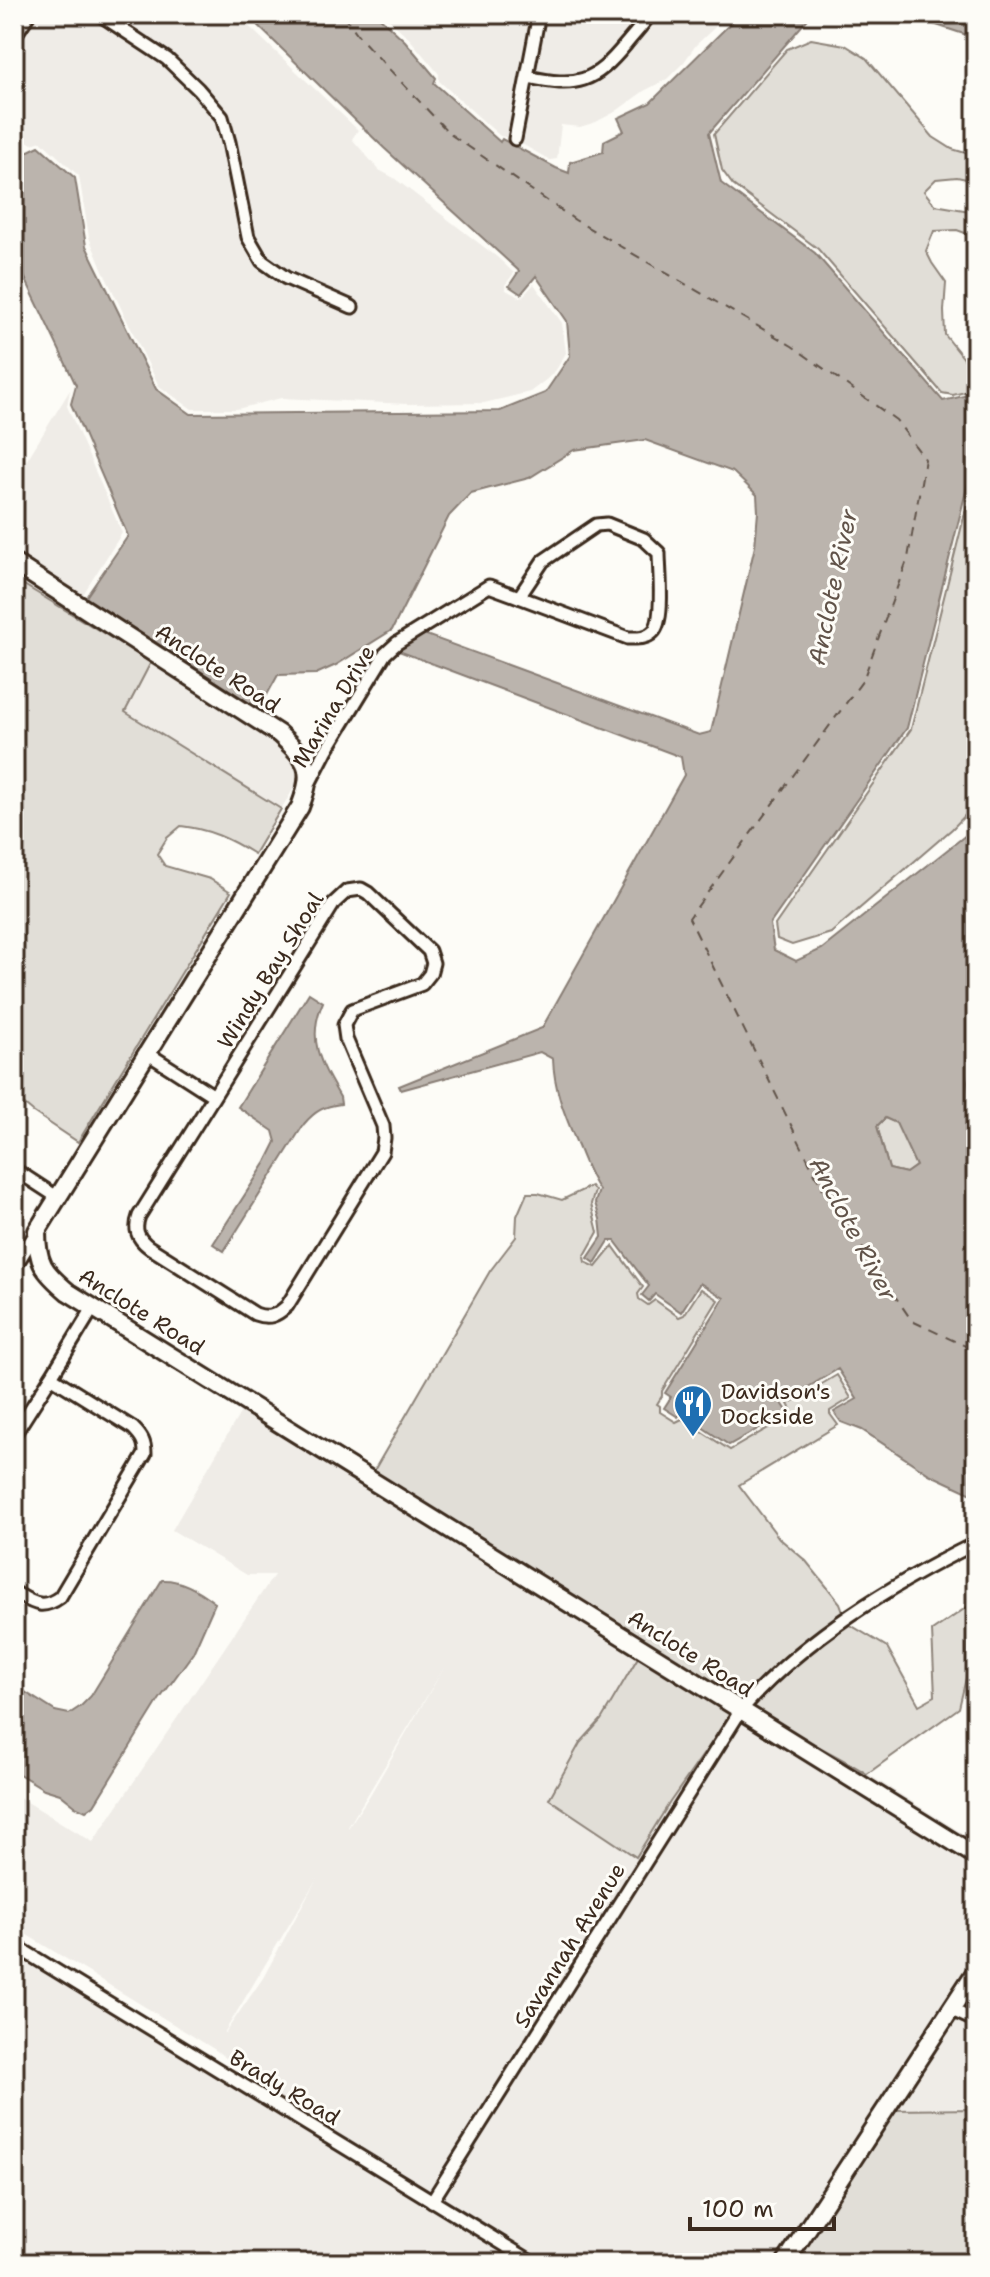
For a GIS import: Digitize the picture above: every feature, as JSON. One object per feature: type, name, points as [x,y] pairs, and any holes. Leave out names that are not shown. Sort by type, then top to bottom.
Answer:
[{"type":"street","points":[[14,37],[29,14]]},
{"type":"street","points":[[99,14],[167,59],[222,117],[248,237],[262,261],[286,278],[352,307]]},
{"type":"street","points":[[515,139],[539,14]]},
{"type":"street","points":[[528,77],[553,83],[571,82],[602,71],[650,14]]},
{"type":"street","name":"Marina Drive","points":[[307,788],[385,654],[397,643],[489,586],[628,638],[643,638],[654,631],[659,616],[659,553],[644,539],[607,524],[596,525],[543,561],[519,597]]},
{"type":"street","name":"Anclote Road","points":[[14,563],[279,734],[302,756],[307,771],[307,788]]},
{"type":"street","points":[[14,1268],[300,807],[307,788]]},
{"type":"street","name":"Windy Bay Shoal","points":[[361,889],[368,893],[429,951],[433,963],[430,974],[422,984],[352,1010],[348,1015],[344,1025],[346,1039],[383,1126],[382,1152],[287,1306],[266,1318],[149,1247],[137,1235],[139,1216],[214,1096],[334,903],[347,891],[361,889]]},
{"type":"street","points":[[147,1053],[214,1096]]},
{"type":"street","points":[[14,1169],[57,1197]]},
{"type":"street","name":"Anclote Road","points":[[37,1231],[40,1262],[48,1275],[68,1292],[976,1856]]},
{"type":"street","points":[[14,1435],[93,1308]]},
{"type":"street","points":[[14,1592],[35,1604],[47,1605],[60,1597],[145,1454],[142,1437],[133,1428],[51,1377]]},
{"type":"street","name":"Savannah Avenue","points":[[432,2201],[741,1710],[763,1685],[842,1620],[976,1543]]},
{"type":"street","name":"Brady Road","points":[[14,1945],[534,2263]]},
{"type":"street","points":[[785,2263],[976,1971]]},
{"type":"street","points":[[952,2010],[976,2021]]},
{"type":"shaded area","points":[[35,14],[88,14],[164,64],[217,120],[243,239],[258,264],[283,283],[354,314],[358,304],[289,273],[266,257],[253,235],[226,113],[170,54],[109,14],[236,14],[358,130],[352,139],[379,170],[394,178],[514,273],[505,285],[506,290],[521,298],[534,284],[562,323],[566,353],[556,370],[530,392],[484,403],[407,404],[281,398],[237,409],[192,409],[159,386],[102,269],[89,237],[79,176],[41,141],[32,144],[14,141],[14,45]]},
{"type":"shaded area","points":[[383,14],[533,14],[510,138],[500,136],[439,81],[439,74],[408,37]]},
{"type":"shaded area","points":[[544,14],[644,14],[599,67],[585,74],[554,77],[534,73]]},
{"type":"shaded area","points":[[655,14],[696,17],[729,14],[696,45],[667,79],[596,122],[580,127],[561,125],[557,159],[550,160],[520,143],[532,84],[571,88],[604,76]]},
{"type":"shaded area","points":[[811,39],[845,45],[866,58],[933,137],[952,149],[976,156],[976,181],[957,177],[936,179],[924,191],[935,205],[976,212],[976,237],[957,230],[934,231],[926,251],[946,283],[945,335],[965,360],[976,367],[976,386],[973,390],[953,395],[942,393],[818,249],[733,185],[722,170],[714,134],[787,49]]},
{"type":"shaded area","points":[[70,390],[67,406],[122,533],[80,599],[14,556],[14,481]]},
{"type":"shaded area","points":[[976,469],[976,804],[952,829],[831,933],[792,945],[777,939],[775,925],[911,729]]},
{"type":"shaded area","points":[[14,569],[275,738],[293,755],[301,777],[281,809],[124,712],[151,662],[14,579]]},
{"type":"shaded area","points":[[14,579],[151,662],[125,712],[281,809],[254,854],[219,836],[181,826],[167,838],[157,854],[165,866],[210,879],[231,892],[78,1142],[14,1096]]},
{"type":"shaded area","points":[[885,1118],[897,1123],[917,1165],[906,1173],[889,1169],[877,1126]]},
{"type":"shaded area","points":[[591,1186],[595,1191],[591,1204],[598,1232],[584,1257],[585,1262],[596,1267],[613,1246],[643,1287],[638,1294],[639,1299],[648,1305],[655,1300],[679,1317],[684,1315],[701,1289],[718,1300],[662,1391],[657,1404],[660,1412],[676,1422],[682,1419],[730,1450],[789,1416],[792,1411],[788,1404],[837,1375],[851,1398],[830,1411],[838,1425],[739,1485],[779,1538],[806,1561],[840,1603],[844,1614],[760,1681],[740,1703],[372,1474],[490,1271],[516,1237],[517,1216],[527,1193],[562,1200]]},
{"type":"shaded area","points":[[243,1408],[548,1600],[640,1654],[601,1720],[580,1743],[549,1798],[635,1856],[733,1712],[431,2193],[254,2085],[256,2081],[214,2049],[14,1927],[14,1794],[93,1842],[274,1575],[247,1575],[172,1530]],"holes":[[[445,1666],[370,1795],[348,1828],[348,1827]],[[316,1880],[263,1978],[224,2033]]]},
{"type":"shaded area","points":[[976,1601],[976,1614],[968,1636],[967,1674],[959,1708],[867,1774],[749,1708],[766,1689],[847,1623],[887,1647],[919,1705],[935,1696],[932,1631]]},
{"type":"shaded area","points":[[640,1654],[733,1712],[636,1857],[549,1799],[580,1743],[601,1720]]},
{"type":"shaded area","points":[[742,1717],[976,1862],[976,1962],[779,2263],[545,2263],[439,2198]]},
{"type":"shaded area","points":[[772,1723],[836,1754],[976,1842],[976,1849]]},
{"type":"shaded area","points":[[14,1952],[246,2094],[523,2263],[14,2263]]},
{"type":"shaded area","points":[[953,2017],[976,2028],[976,2107],[891,2110]]},
{"type":"shaded area","points":[[976,2109],[976,2263],[791,2263],[891,2110]]},
{"type":"water","name":"Anclote River","points":[[246,14],[376,14],[405,41],[436,78],[434,83],[500,142],[502,139],[569,173],[570,162],[603,152],[604,141],[624,131],[618,118],[650,103],[740,14],[812,14],[709,133],[721,183],[815,253],[943,401],[976,393],[976,451],[907,728],[770,924],[774,950],[796,961],[822,949],[976,827],[976,1048],[968,1081],[970,1104],[976,1109],[976,1242],[972,1243],[969,1258],[976,1275],[976,1496],[929,1474],[862,1430],[841,1422],[834,1412],[857,1399],[838,1369],[782,1403],[788,1412],[729,1445],[681,1413],[678,1417],[664,1408],[671,1397],[665,1393],[724,1298],[700,1283],[681,1312],[655,1294],[649,1301],[642,1295],[649,1286],[615,1241],[609,1241],[595,1263],[588,1258],[602,1237],[595,1203],[599,1190],[564,1113],[555,1081],[553,1059],[540,1052],[401,1090],[399,1086],[542,1028],[684,775],[681,757],[396,650],[421,633],[699,735],[711,732],[755,546],[757,495],[733,472],[645,440],[574,450],[529,478],[471,493],[449,516],[392,630],[316,674],[278,675],[258,711],[84,600],[128,536],[71,404],[76,385],[24,276],[14,213],[14,158],[39,146],[75,178],[86,246],[156,389],[191,414],[500,411],[545,393],[570,356],[567,321],[536,276],[521,294],[509,286],[519,271],[384,148]],"holes":[[[885,1118],[896,1123],[916,1166],[906,1173],[889,1169],[877,1126]]]},
{"type":"water","points":[[903,14],[976,14],[976,38]]},
{"type":"water","points":[[309,993],[323,1002],[316,1040],[322,1062],[341,1104],[320,1110],[304,1124],[224,1251],[213,1244],[276,1142],[273,1131],[238,1107]]},
{"type":"water","points":[[162,1580],[176,1581],[190,1587],[215,1603],[193,1653],[159,1700],[94,1805],[86,1811],[14,1771],[14,1685],[55,1711],[69,1714],[81,1706],[91,1696]]},
{"type":"ferry route","points":[[343,14],[361,39],[450,134],[575,220],[792,346],[896,420],[925,459],[908,558],[863,680],[689,918],[824,1192],[912,1321],[976,1351]]},
{"type":"place","name":"Davidson's Dockside","points":[[693,1438]]}]
